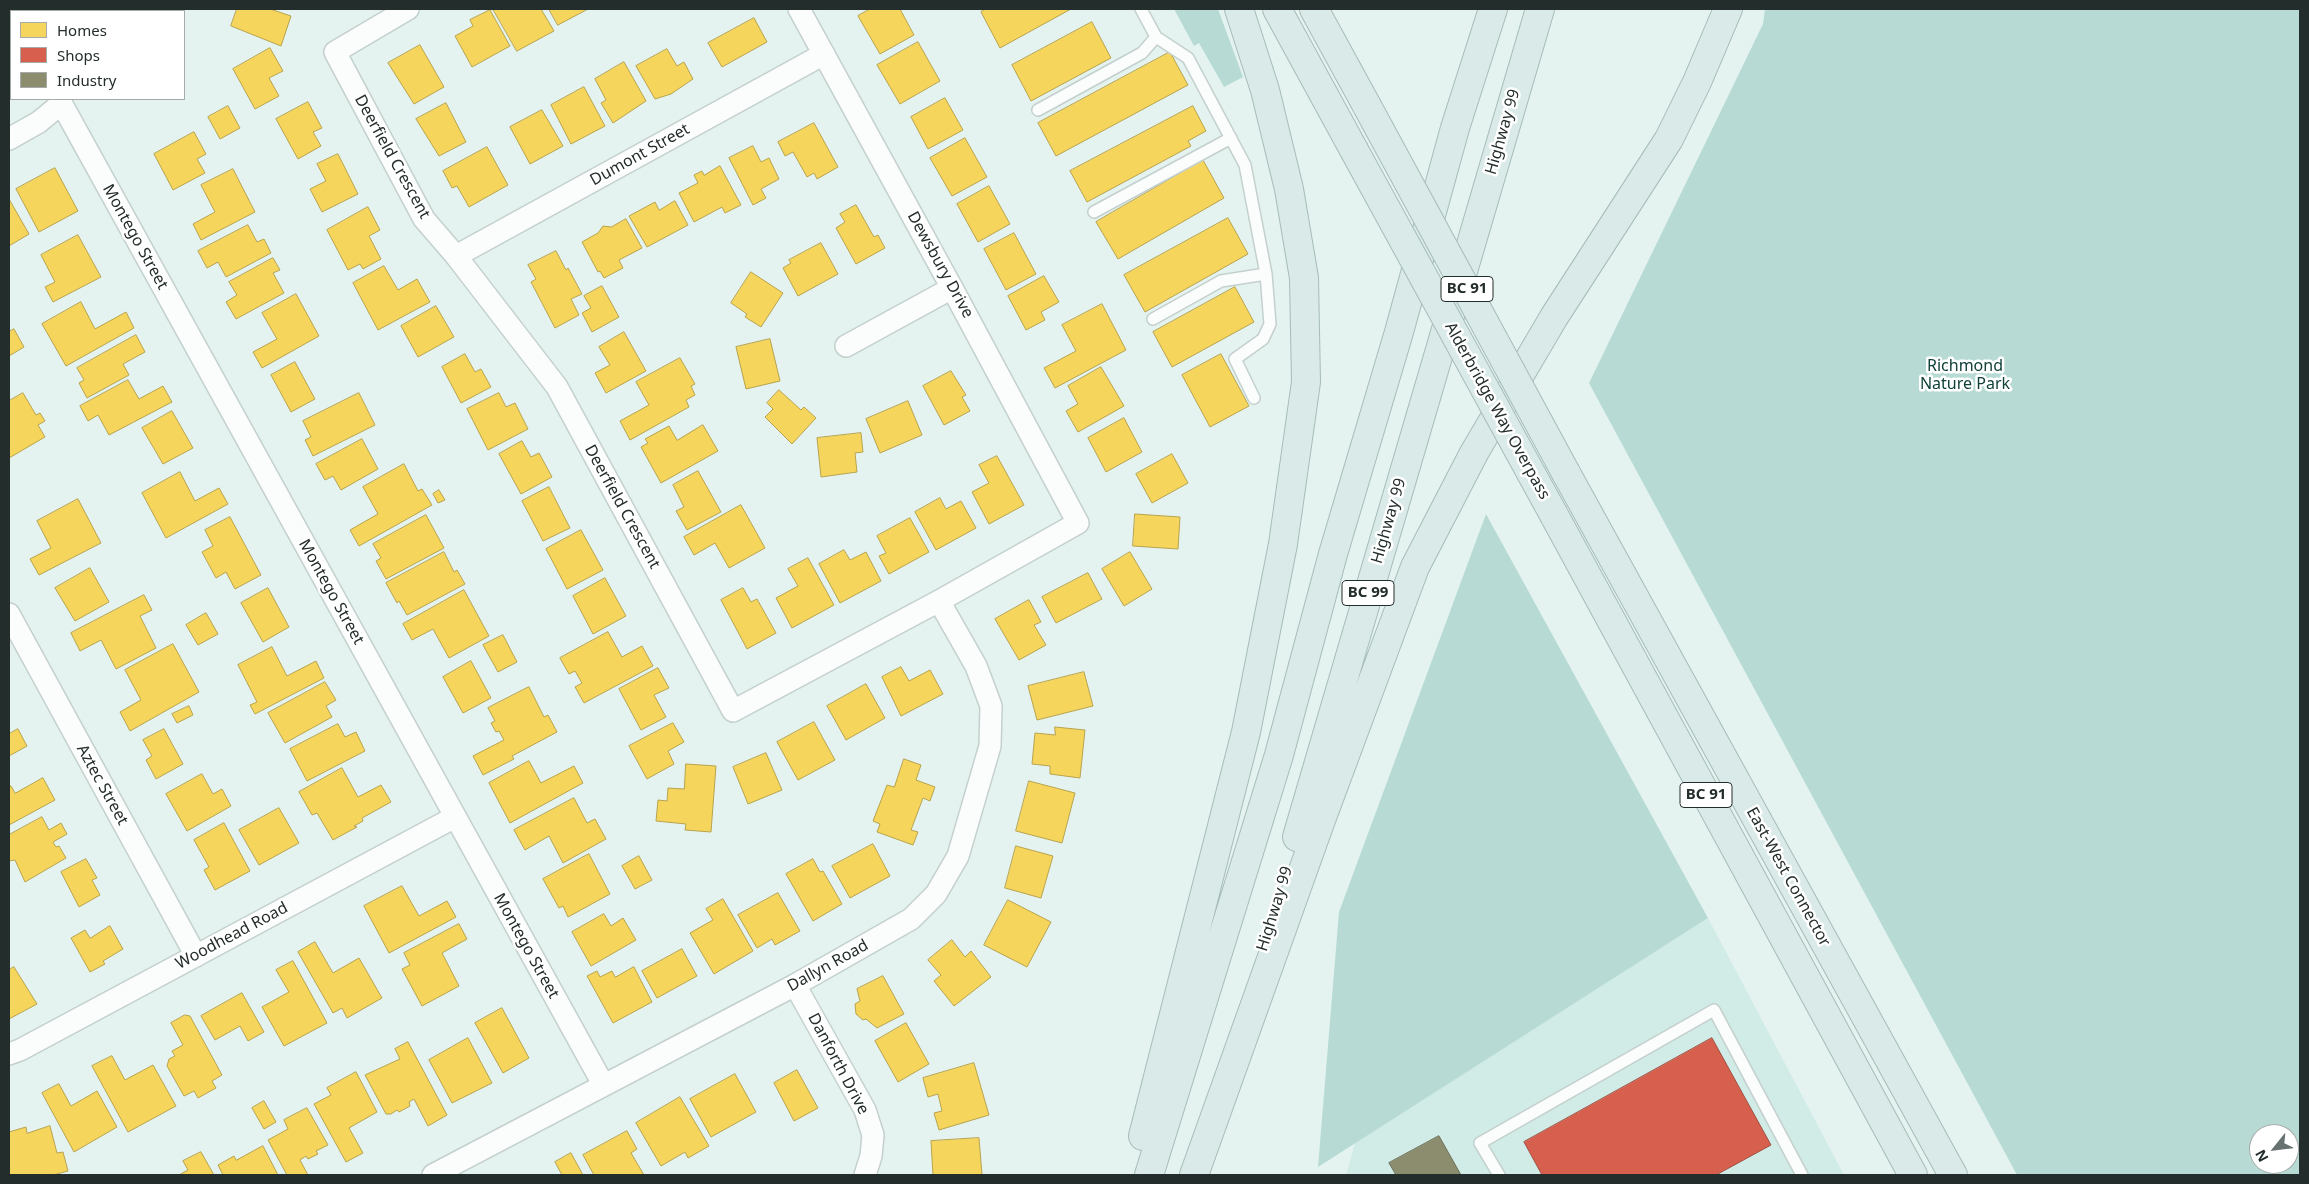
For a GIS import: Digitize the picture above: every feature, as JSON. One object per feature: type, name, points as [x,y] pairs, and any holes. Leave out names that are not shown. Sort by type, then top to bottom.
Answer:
[{"type":"highway","points":[[1133,1175],[1246,732],[1283,544],[1306,382],[1304,278],[1289,188],[1265,90],[1239,9]]},
{"type":"highway","name":"Alderbridge Way Overpass","points":[[1277,9],[1554,515]]},
{"type":"highway","name":"BC 91","points":[[1314,9],[1336,50]]},
{"type":"highway","points":[[1319,9],[1336,50]]},
{"type":"highway","points":[[1455,128],[1483,9]]},
{"type":"highway","name":"BC 99","points":[[1149,1175],[1278,755],[1336,545],[1399,332],[1455,128],[1493,9]]},
{"type":"highway","name":"Highway 99","points":[[1193,1175],[1289,862],[1540,9]]},
{"type":"highway","points":[[1193,1175],[1320,820],[1414,567],[1448,498],[1554,317],[1669,139],[1728,9]]},
{"type":"highway","name":"Alderbridge Way Overpass","points":[[1336,50],[1566,473]]},
{"type":"highway","name":"East-West Connector","points":[[1566,473],[1953,1175]]},
{"type":"highway","name":"East-West Connector","points":[[1554,515],[1913,1175]]},
{"type":"street","name":"Deerfield Crescent","points":[[408,9],[335,52],[424,219],[456,256],[557,387],[734,711],[939,601],[1078,523]]},
{"type":"street","name":"Dewsbury Drive","points":[[799,9],[1078,523]]},
{"type":"street","name":"Dumont Street","points":[[456,256],[824,54]]},
{"type":"street","points":[[9,139],[39,122],[60,101]]},
{"type":"street","name":"Montego Street","points":[[60,101],[603,1084]]},
{"type":"street","points":[[846,346],[952,288]]},
{"type":"street","name":"Dallyn Road","points":[[434,1175],[603,1084],[795,985],[911,919],[936,894],[958,856],[990,746],[991,706],[976,666],[939,601]]},
{"type":"street","name":"Aztec Street","points":[[9,614],[196,956]]},
{"type":"street","name":"Woodhead Road","points":[[9,1054],[455,817]]},
{"type":"street","name":"Danforth Drive","points":[[795,985],[865,1110],[873,1135],[871,1156],[865,1175]]},
{"type":"lane","points":[[1141,9],[1156,37],[1188,58],[1245,165],[1266,274],[1270,324],[1263,339],[1235,359],[1254,398]]},
{"type":"lane","points":[[1038,110],[1142,53],[1156,37]]},
{"type":"lane","points":[[1094,212],[1230,138]]},
{"type":"lane","points":[[1153,319],[1221,281],[1266,274]]},
{"type":"lane","points":[[1499,1175],[1480,1143],[1714,1010],[1802,1175]]},
{"type":"shaded area","points":[[1708,918],[1844,1175],[1346,1175],[1355,1143]]},
{"type":"green space","points":[[1174,9],[1218,9],[1243,77],[1224,87],[1199,43],[1194,46]]},
{"type":"green space","name":"Richmond Nature Park","points":[[1765,9],[2300,9],[2300,1175],[2017,1175],[1589,383],[1763,24]]},
{"type":"green space","points":[[1486,514],[1708,918],[1318,1167],[1339,912]]},
{"type":"building: Homes","points":[[166,9],[167,10],[99,10]]},
{"type":"building: Homes","points":[[237,9],[270,9],[291,16],[281,46],[231,26]]},
{"type":"building: Homes","points":[[493,9],[541,9],[554,31],[517,51]]},
{"type":"building: Homes","points":[[549,9],[588,9],[558,25]]},
{"type":"building: Homes","points":[[870,9],[900,9],[914,35],[880,54],[858,16]]},
{"type":"building: Homes","points":[[986,9],[1071,9],[1000,48],[981,12]]},
{"type":"building: Homes","points":[[490,10],[510,46],[472,67],[455,36],[473,26],[470,20]]},
{"type":"building: Homes","points":[[754,18],[767,42],[722,67],[708,43]]},
{"type":"building: Homes","points":[[1092,22],[1111,58],[1031,101],[1012,65]]},
{"type":"building: Homes","points":[[918,42],[940,81],[900,104],[877,65]]},
{"type":"building: Homes","points":[[420,45],[444,87],[414,104],[388,63]]},
{"type":"building: Homes","points":[[270,48],[283,71],[269,78],[279,96],[255,109],[233,69]]},
{"type":"building: Homes","points":[[667,49],[677,66],[684,62],[693,79],[671,94],[655,99],[636,66]]},
{"type":"building: Homes","points":[[1170,52],[1188,85],[1056,156],[1038,123]]},
{"type":"building: Homes","points":[[624,62],[646,101],[613,123],[601,103],[606,100],[595,79]]},
{"type":"building: Homes","points":[[584,87],[605,126],[571,144],[551,105]]},
{"type":"building: Homes","points":[[945,98],[963,130],[928,149],[911,117]]},
{"type":"building: Homes","points":[[308,102],[322,128],[313,132],[321,146],[298,159],[276,119]]},
{"type":"building: Homes","points":[[446,103],[466,142],[439,156],[416,119]]},
{"type":"building: Homes","points":[[228,106],[240,128],[220,139],[208,117]]},
{"type":"building: Homes","points":[[1193,106],[1206,131],[1188,141],[1191,146],[1087,202],[1070,171]]},
{"type":"building: Homes","points":[[542,110],[563,146],[530,164],[510,127]]},
{"type":"building: Homes","points":[[814,123],[838,167],[817,179],[814,173],[807,177],[793,152],[785,156],[778,142]]},
{"type":"building: Homes","points":[[194,132],[206,154],[197,159],[205,173],[173,190],[154,154]]},
{"type":"building: Homes","points":[[965,138],[987,177],[952,196],[930,158]]},
{"type":"building: Homes","points":[[753,146],[761,162],[769,158],[779,179],[761,189],[766,198],[753,205],[729,158]]},
{"type":"building: Homes","points":[[487,147],[508,185],[469,207],[457,186],[452,188],[443,171]]},
{"type":"building: Homes","points":[[338,154],[358,194],[322,212],[310,189],[326,181],[317,164]]},
{"type":"building: Homes","points":[[1203,160],[1224,198],[1118,259],[1096,222]]},
{"type":"building: Homes","points":[[720,166],[741,205],[725,213],[722,207],[694,222],[679,193],[698,183],[694,175],[702,171],[704,175]]},
{"type":"building: Homes","points":[[55,168],[78,211],[39,232],[16,189]]},
{"type":"building: Homes","points":[[233,169],[255,212],[201,240],[193,224],[215,212],[201,185]]},
{"type":"building: Homes","points":[[989,186],[1010,224],[978,242],[957,204]]},
{"type":"building: Homes","points":[[9,199],[29,234],[9,246]]},
{"type":"building: Homes","points":[[675,201],[688,225],[647,247],[629,216],[655,202],[659,210]]},
{"type":"building: Homes","points":[[856,205],[874,237],[878,235],[885,248],[856,264],[836,228],[845,222],[840,214]]},
{"type":"building: Homes","points":[[368,207],[380,230],[369,236],[381,259],[363,269],[360,264],[348,270],[327,230]]},
{"type":"building: Homes","points":[[1228,218],[1248,254],[1145,312],[1124,275]]},
{"type":"building: Homes","points":[[626,219],[642,248],[619,260],[623,268],[604,278],[600,271],[598,272],[582,242],[598,233],[603,226],[611,227]]},
{"type":"building: Homes","points":[[248,225],[257,242],[264,239],[271,253],[226,277],[218,262],[207,268],[198,251]]},
{"type":"building: Homes","points":[[1014,233],[1036,274],[1006,290],[984,249]]},
{"type":"building: Homes","points":[[78,235],[101,277],[53,302],[45,287],[55,282],[41,255]]},
{"type":"building: Homes","points":[[821,243],[838,274],[798,296],[783,268],[791,263],[789,260]]},
{"type":"building: Homes","points":[[556,251],[582,294],[571,299],[579,315],[555,328],[531,282],[536,279],[528,265]]},
{"type":"building: Homes","points":[[273,258],[280,270],[273,273],[284,293],[236,319],[226,302],[237,295],[229,282]]},
{"type":"building: Homes","points":[[384,266],[398,290],[417,279],[430,302],[378,330],[353,283]]},
{"type":"building: Homes","points":[[751,272],[783,293],[761,327],[745,317],[747,314],[731,303]]},
{"type":"building: Homes","points":[[1044,276],[1059,302],[1041,312],[1045,320],[1026,330],[1008,296]]},
{"type":"building: Homes","points":[[602,286],[619,317],[592,332],[582,313],[591,308],[584,296]]},
{"type":"building: Homes","points":[[1235,287],[1254,322],[1172,367],[1153,332]]},
{"type":"building: Homes","points":[[296,294],[319,336],[262,368],[253,352],[277,339],[262,313]]},
{"type":"building: Homes","points":[[81,302],[95,329],[126,312],[134,328],[66,366],[42,324]]},
{"type":"building: Homes","points":[[1102,304],[1126,350],[1055,388],[1044,368],[1076,351],[1062,325]]},
{"type":"building: Homes","points":[[436,306],[454,337],[418,357],[401,326]]},
{"type":"building: Homes","points":[[14,329],[24,347],[9,356],[9,332]]},
{"type":"building: Homes","points":[[624,332],[646,371],[606,393],[595,373],[610,365],[599,347]]},
{"type":"building: Homes","points":[[136,335],[145,352],[123,364],[129,375],[87,398],[79,383],[84,380],[77,368]]},
{"type":"building: Homes","points":[[770,339],[780,381],[746,389],[736,347]]},
{"type":"building: Homes","points":[[465,354],[475,372],[481,369],[491,387],[461,403],[442,367]]},
{"type":"building: Homes","points":[[1221,354],[1249,406],[1210,427],[1182,375]]},
{"type":"building: Homes","points":[[680,358],[695,384],[691,386],[695,395],[686,400],[689,407],[630,440],[620,421],[649,405],[636,382]]},
{"type":"building: Homes","points":[[295,362],[315,399],[291,412],[271,375]]},
{"type":"building: Homes","points":[[1101,367],[1124,406],[1078,432],[1066,411],[1078,404],[1068,386]]},
{"type":"building: Homes","points":[[951,371],[966,395],[962,397],[970,411],[944,425],[923,386]]},
{"type":"building: Homes","points":[[128,380],[139,399],[163,386],[172,402],[109,435],[98,415],[88,421],[80,406]]},
{"type":"building: Homes","points":[[779,390],[801,410],[804,407],[816,418],[792,444],[765,417],[773,409],[767,403]]},
{"type":"building: Homes","points":[[23,393],[36,415],[40,413],[45,421],[38,425],[45,437],[9,458],[9,401]]},
{"type":"building: Homes","points":[[359,393],[375,425],[313,456],[305,440],[311,437],[303,421]]},
{"type":"building: Homes","points":[[499,393],[506,407],[515,403],[528,429],[488,450],[467,409]]},
{"type":"building: Homes","points":[[908,401],[922,435],[880,453],[866,419]]},
{"type":"building: Homes","points":[[172,411],[193,448],[163,464],[142,428]]},
{"type":"building: Homes","points":[[1124,418],[1142,452],[1106,472],[1088,438]]},
{"type":"building: Homes","points":[[703,425],[718,451],[661,483],[641,447],[648,443],[645,439],[669,426],[677,440]]},
{"type":"building: Homes","points":[[861,433],[863,452],[855,453],[857,472],[821,477],[817,438]]},
{"type":"building: Homes","points":[[362,439],[378,469],[341,490],[333,476],[325,480],[316,464]]},
{"type":"building: Homes","points":[[522,441],[531,457],[539,453],[552,477],[521,494],[499,454]]},
{"type":"building: Homes","points":[[1172,454],[1188,483],[1152,503],[1136,474]]},
{"type":"building: Homes","points":[[997,456],[1024,505],[989,524],[972,492],[989,483],[979,465]]},
{"type":"building: Homes","points":[[404,464],[418,491],[422,489],[432,505],[359,546],[350,530],[378,514],[363,487]]},
{"type":"building: Homes","points":[[698,471],[721,512],[687,530],[676,511],[684,507],[673,485]]},
{"type":"building: Homes","points":[[180,472],[195,501],[219,488],[228,504],[166,538],[142,493]]},
{"type":"building: Homes","points":[[549,487],[570,528],[543,541],[522,501]]},
{"type":"building: Homes","points":[[439,490],[445,500],[438,503],[433,494]]},
{"type":"building: Homes","points":[[940,498],[946,509],[961,501],[976,528],[936,550],[915,512]]},
{"type":"building: Homes","points":[[78,499],[101,543],[39,575],[30,559],[51,548],[37,521]]},
{"type":"building: Homes","points":[[741,505],[765,548],[729,568],[715,543],[694,555],[684,537]]},
{"type":"building: Homes","points":[[1135,514],[1180,517],[1178,549],[1133,546]]},
{"type":"building: Homes","points":[[426,515],[444,548],[386,579],[376,561],[381,558],[373,544]]},
{"type":"building: Homes","points":[[230,517],[261,575],[235,589],[226,572],[216,578],[202,552],[213,546],[205,530]]},
{"type":"building: Homes","points":[[910,518],[929,552],[889,574],[879,556],[886,553],[877,536]]},
{"type":"building: Homes","points":[[581,530],[603,570],[567,589],[546,549]]},
{"type":"building: Homes","points":[[844,550],[850,560],[866,552],[881,581],[840,603],[819,564]]},
{"type":"building: Homes","points":[[444,552],[454,572],[457,570],[465,584],[407,615],[399,601],[397,603],[386,583]]},
{"type":"building: Homes","points":[[1130,552],[1152,589],[1124,606],[1102,569]]},
{"type":"building: Homes","points":[[808,558],[834,605],[792,628],[776,598],[798,586],[788,569]]},
{"type":"building: Homes","points":[[90,568],[109,602],[75,621],[55,588]]},
{"type":"building: Homes","points":[[1088,573],[1102,599],[1056,623],[1042,597]]},
{"type":"building: Homes","points":[[605,578],[626,616],[593,634],[573,596]]},
{"type":"building: Homes","points":[[268,588],[289,627],[263,642],[241,603]]},
{"type":"building: Homes","points":[[743,588],[751,602],[757,599],[776,633],[747,649],[721,600]]},
{"type":"building: Homes","points":[[464,590],[489,636],[449,658],[433,629],[412,640],[403,624]]},
{"type":"building: Homes","points":[[144,595],[152,610],[140,616],[156,648],[116,669],[101,640],[80,651],[71,633]]},
{"type":"building: Homes","points":[[1029,600],[1041,622],[1034,625],[1046,645],[1019,660],[995,619]]},
{"type":"building: Homes","points":[[206,613],[218,634],[198,645],[186,625]]},
{"type":"building: Homes","points":[[608,632],[622,657],[642,646],[653,666],[584,703],[575,687],[582,683],[575,671],[569,674],[560,658]]},
{"type":"building: Homes","points":[[503,635],[517,662],[498,672],[483,645]]},
{"type":"building: Homes","points":[[173,644],[199,692],[130,731],[120,712],[141,700],[125,670]]},
{"type":"building: Homes","points":[[272,647],[287,676],[316,661],[324,678],[255,714],[250,705],[257,702],[238,665]]},
{"type":"building: Homes","points":[[471,661],[491,698],[463,713],[443,677]]},
{"type":"building: Homes","points":[[901,667],[909,681],[930,670],[943,694],[901,716],[882,677]]},
{"type":"building: Homes","points":[[658,668],[669,688],[654,695],[666,717],[641,730],[619,689]]},
{"type":"building: Homes","points":[[1084,672],[1093,706],[1037,720],[1028,686]]},
{"type":"building: Homes","points":[[325,682],[336,700],[326,706],[332,717],[285,743],[268,713]]},
{"type":"building: Homes","points":[[866,684],[885,718],[846,740],[827,706]]},
{"type":"building: Homes","points":[[529,687],[544,717],[548,715],[557,732],[512,756],[514,759],[483,775],[473,756],[504,740],[491,723],[495,721],[488,708]]},
{"type":"building: Homes","points":[[189,706],[193,715],[177,723],[172,714]]},
{"type":"building: Homes","points":[[814,722],[835,760],[798,780],[777,742]]},
{"type":"building: Homes","points":[[673,723],[684,742],[668,751],[674,764],[647,779],[629,746]]},
{"type":"building: Homes","points":[[338,724],[345,737],[356,732],[365,751],[307,781],[290,749]]},
{"type":"building: Homes","points":[[1055,727],[1085,730],[1080,778],[1050,774],[1050,766],[1032,764],[1035,733],[1055,735]]},
{"type":"building: Homes","points":[[18,729],[27,746],[9,756],[9,734]]},
{"type":"building: Homes","points":[[164,729],[183,764],[156,779],[146,760],[152,756],[143,740]]},
{"type":"building: Homes","points":[[766,753],[782,790],[748,804],[733,767]]},
{"type":"building: Homes","points":[[904,759],[921,765],[916,780],[935,787],[930,801],[923,798],[911,830],[918,832],[913,845],[877,832],[880,824],[873,821],[887,785],[894,787]]},
{"type":"building: Homes","points":[[529,761],[541,783],[574,766],[583,783],[510,823],[489,783]]},
{"type":"building: Homes","points":[[686,764],[716,766],[711,832],[685,830],[686,824],[656,821],[658,800],[667,801],[668,788],[684,789]]},
{"type":"building: Homes","points":[[342,768],[358,797],[381,785],[391,802],[362,818],[363,821],[354,826],[357,827],[333,840],[317,813],[312,815],[299,792]]},
{"type":"building: Homes","points":[[202,774],[213,794],[222,789],[231,806],[187,831],[166,794]]},
{"type":"building: Homes","points":[[43,778],[55,800],[9,825],[9,786],[11,786],[15,793]]},
{"type":"building: Homes","points":[[1029,781],[1075,793],[1062,843],[1016,831]]},
{"type":"building: Homes","points":[[574,798],[587,823],[595,819],[606,839],[563,863],[549,836],[525,850],[514,830]]},
{"type":"building: Homes","points":[[279,808],[299,843],[259,865],[239,830]]},
{"type":"building: Homes","points":[[42,817],[49,830],[61,823],[67,834],[53,842],[56,847],[59,846],[66,858],[25,882],[15,860],[9,861],[9,835]]},
{"type":"building: Homes","points":[[224,823],[250,871],[215,890],[204,870],[209,867],[194,840]]},
{"type":"building: Homes","points":[[873,844],[890,876],[850,898],[832,866]]},
{"type":"building: Homes","points":[[1016,846],[1053,856],[1041,898],[1005,888]]},
{"type":"building: Homes","points":[[589,854],[610,894],[568,917],[563,906],[559,908],[543,879]]},
{"type":"building: Homes","points":[[639,856],[652,880],[635,889],[622,866]]},
{"type":"building: Homes","points":[[86,859],[97,878],[92,880],[100,895],[79,907],[61,872]]},
{"type":"building: Homes","points":[[813,859],[820,872],[823,871],[842,904],[813,921],[786,874]]},
{"type":"building: Homes","points":[[402,886],[419,916],[447,901],[456,917],[389,953],[364,906]]},
{"type":"building: Homes","points":[[778,893],[800,931],[775,945],[772,939],[757,948],[738,915]]},
{"type":"building: Homes","points":[[723,899],[753,951],[714,974],[690,933],[713,920],[706,909]]},
{"type":"building: Homes","points":[[1008,900],[1051,922],[1027,967],[984,945]]},
{"type":"building: Homes","points":[[604,914],[611,926],[623,918],[636,940],[591,966],[572,932]]},
{"type":"building: Homes","points":[[459,924],[467,939],[442,953],[459,986],[422,1006],[402,969],[410,965],[404,953]]},
{"type":"building: Homes","points":[[110,926],[123,949],[103,961],[105,964],[90,972],[71,938],[85,930],[90,938]]},
{"type":"building: Homes","points":[[952,940],[965,957],[971,951],[991,977],[954,1006],[934,981],[941,975],[928,960]]},
{"type":"building: Homes","points":[[315,942],[333,973],[359,958],[382,998],[347,1018],[342,1008],[333,1013],[298,952]]},
{"type":"building: Homes","points":[[682,949],[697,976],[657,998],[642,971]]},
{"type":"building: Homes","points":[[293,961],[327,1023],[284,1046],[262,1007],[289,992],[276,970]]},
{"type":"building: Homes","points":[[14,967],[37,1004],[9,1019],[9,970]]},
{"type":"building: Homes","points":[[634,967],[652,1002],[613,1023],[587,976],[597,971],[600,977],[612,971],[615,977]]},
{"type":"building: Homes","points":[[883,976],[904,1014],[877,1028],[856,1014],[855,1004],[860,1001],[857,989]]},
{"type":"building: Homes","points":[[242,993],[264,1032],[248,1041],[240,1026],[215,1040],[201,1016]]},
{"type":"building: Homes","points":[[502,1008],[529,1058],[503,1073],[475,1023]]},
{"type":"building: Homes","points":[[185,1015],[190,1016],[222,1075],[212,1081],[216,1088],[198,1098],[194,1091],[184,1096],[167,1066],[169,1059],[175,1056],[172,1051],[183,1045],[171,1023]]},
{"type":"building: Homes","points":[[906,1023],[929,1064],[898,1082],[875,1041]]},
{"type":"building: Homes","points":[[468,1038],[492,1083],[452,1103],[429,1060]]},
{"type":"building: Homes","points":[[408,1042],[447,1115],[428,1126],[414,1099],[409,1102],[410,1106],[399,1112],[397,1110],[391,1114],[386,1114],[365,1075],[400,1059],[395,1049]]},
{"type":"building: Homes","points":[[112,1056],[125,1080],[153,1065],[176,1106],[128,1132],[92,1066]]},
{"type":"building: Homes","points":[[974,1063],[989,1115],[939,1130],[934,1113],[942,1111],[938,1094],[928,1097],[923,1078]]},
{"type":"building: Homes","points":[[797,1070],[818,1108],[794,1121],[774,1083]]},
{"type":"building: Homes","points":[[356,1072],[377,1112],[349,1128],[363,1153],[346,1162],[314,1104],[331,1095],[327,1088]]},
{"type":"building: Homes","points":[[735,1074],[756,1112],[711,1137],[690,1099]]},
{"type":"building: Homes","points":[[59,1084],[71,1106],[97,1091],[117,1127],[74,1152],[42,1093]]},
{"type":"building: Homes","points":[[680,1097],[709,1146],[688,1158],[685,1152],[661,1166],[636,1123]]},
{"type":"building: Homes","points":[[264,1101],[276,1122],[264,1129],[252,1108]]},
{"type":"building: Homes","points":[[307,1108],[328,1145],[316,1151],[318,1154],[308,1159],[306,1156],[300,1160],[308,1175],[287,1175],[268,1140],[288,1129],[284,1120]]},
{"type":"building: Homes","points":[[50,1126],[57,1153],[63,1152],[68,1171],[53,1175],[9,1175],[9,1132],[26,1127],[27,1133]]},
{"type":"building: Homes","points":[[627,1131],[637,1149],[631,1153],[644,1175],[594,1175],[583,1155]]},
{"type":"building: Homes","points":[[979,1138],[982,1175],[933,1175],[931,1141]]},
{"type":"building: Homes","points":[[263,1146],[278,1175],[223,1175],[218,1165],[234,1156],[236,1160]]},
{"type":"building: Homes","points":[[201,1152],[214,1175],[179,1175],[188,1170],[183,1161]]},
{"type":"building: Homes","points":[[571,1153],[583,1175],[562,1175],[555,1162]]},
{"type":"building: Shops","points":[[1712,1038],[1771,1145],[1716,1175],[1542,1175],[1524,1142]]},
{"type":"building: Industry","points":[[1439,1136],[1461,1175],[1396,1175],[1389,1163]]}]
